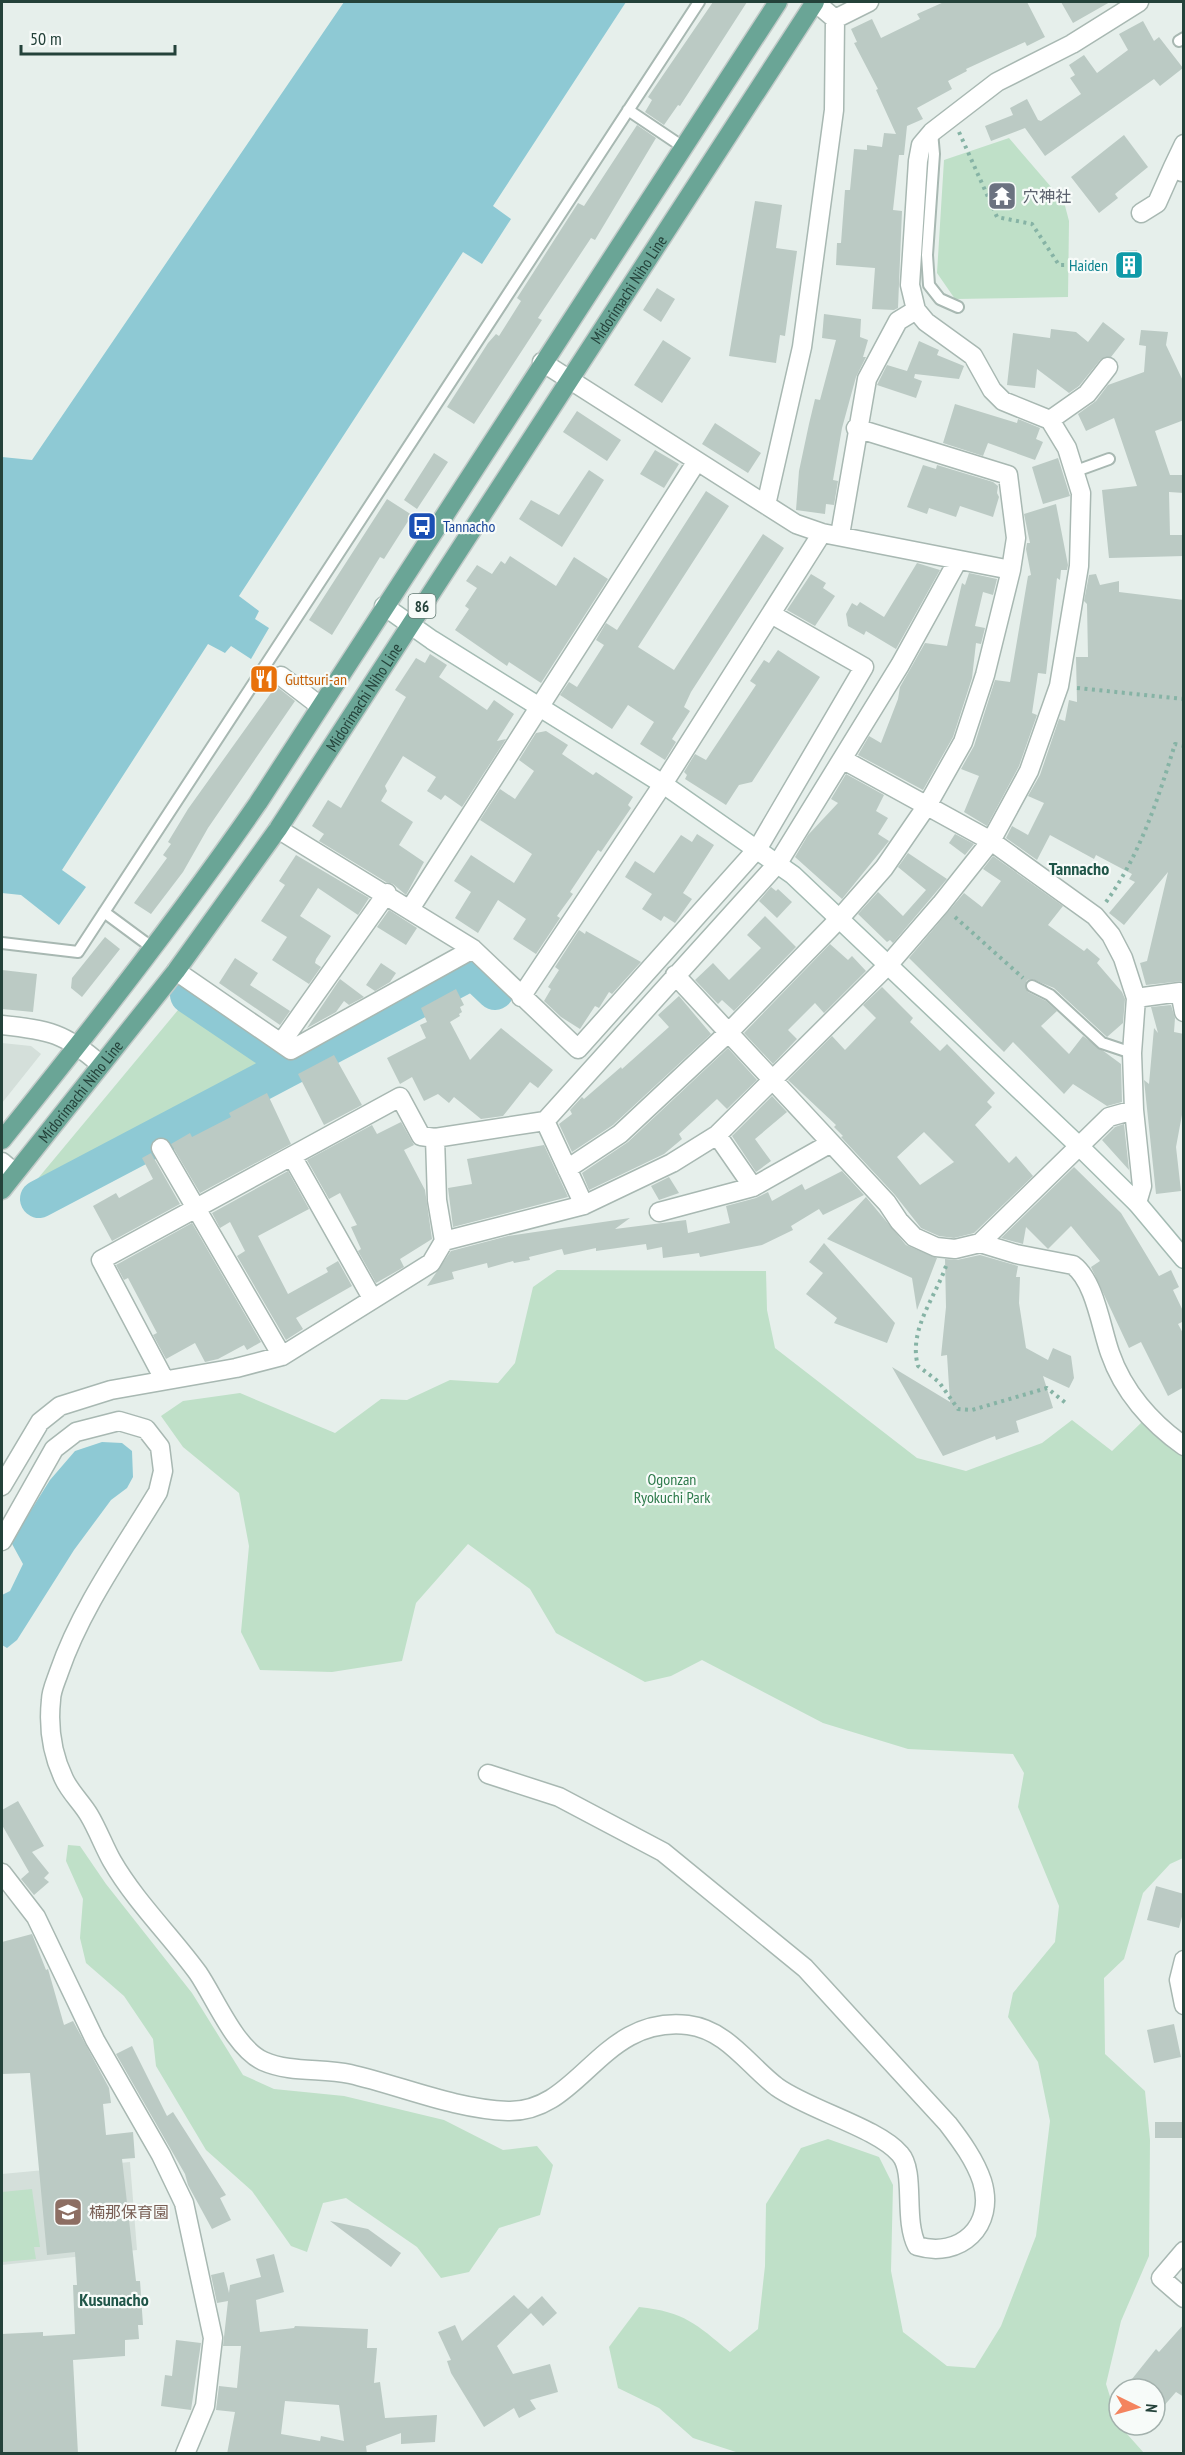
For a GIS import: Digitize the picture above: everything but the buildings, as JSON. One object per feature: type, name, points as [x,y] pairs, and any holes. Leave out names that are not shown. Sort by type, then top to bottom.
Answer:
[{"type":"main road","name":"Midorimachi Niho Line","points":[[2,1140],[154,949],[258,803],[542,362],[778,2]]},
{"type":"main road","name":"Midorimachi Niho Line","points":[[2,1190],[8,1167],[101,1065],[176,971],[278,829],[815,2]]},
{"type":"street","points":[[815,2],[835,19]]},
{"type":"street","points":[[835,19],[869,2]]},
{"type":"street","points":[[444,1241],[584,1204],[672,1163],[717,1135],[889,964],[991,841],[1029,771],[1059,686],[1079,566],[1081,493],[1067,448],[1050,420],[1003,401],[992,390],[973,356],[926,322],[916,310],[910,285],[918,161],[921,145],[932,132],[997,82],[1072,44],[1139,2]]},
{"type":"street","points":[[766,505],[802,347],[834,110],[835,19]]},
{"type":"street","points":[[1141,213],[1157,203],[1178,170],[1184,144]]},
{"type":"street","points":[[520,997],[663,784],[771,614],[831,534],[867,379],[898,321],[916,310]]},
{"type":"street","points":[[542,362],[796,524],[831,534],[1011,570]]},
{"type":"street","points":[[1050,420],[1087,393],[1107,367]]},
{"type":"street","points":[[567,1169],[620,1134],[729,1032],[840,918],[884,868],[928,804],[963,742],[985,675],[1011,570],[1016,538],[1008,475],[856,428]]},
{"type":"street","points":[[410,909],[541,709],[697,461]]},
{"type":"street","points":[[164,1379],[101,1260],[194,1207],[293,1158],[400,1097],[421,1136],[435,1138],[545,1121],[778,863],[842,759],[958,560]]},
{"type":"street","points":[[384,606],[541,709],[663,784],[778,863],[889,964],[1080,1147],[1137,1203],[1184,1259]]},
{"type":"street","points":[[278,829],[387,893],[473,949],[520,997],[578,1049],[758,848],[864,667],[771,614]]},
{"type":"street","points":[[281,676],[320,706]]},
{"type":"street","points":[[842,759],[928,804],[991,841],[1095,916],[1112,935],[1136,998],[1132,1053],[1134,1110],[1142,1166],[1142,1186],[1137,1203]]},
{"type":"street","points":[[281,1043],[387,893]]},
{"type":"street","points":[[176,971],[291,1050],[473,949]]},
{"type":"street","points":[[675,975],[887,1203],[914,1238],[936,1247],[956,1249],[980,1243],[1109,1117],[1134,1110]]},
{"type":"street","points":[[1136,998],[1180,992],[1184,1012]]},
{"type":"street","points":[[2,1025],[39,1029],[59,1035],[79,1046],[101,1065]]},
{"type":"street","points":[[545,1121],[584,1204]]},
{"type":"street","points":[[717,1135],[753,1187]]},
{"type":"street","points":[[2,1486],[39,1422],[60,1406],[111,1390],[236,1368],[282,1356],[431,1263],[444,1241],[437,1200],[435,1138]]},
{"type":"street","points":[[659,1212],[753,1187],[831,1143]]},
{"type":"street","points":[[161,1148],[282,1356]]},
{"type":"street","points":[[293,1158],[372,1298]]},
{"type":"street","points":[[980,1243],[1017,1254],[1073,1265],[1080,1270],[1098,1312],[1110,1353],[1121,1378],[1138,1405],[1165,1432],[1184,1446]]},
{"type":"street","points":[[2,1541],[54,1449],[76,1432],[119,1421],[146,1429],[160,1447],[164,1471],[158,1492],[71,1636],[51,1697],[51,1746],[65,1782],[88,1814],[114,1864],[199,1975],[242,2044],[261,2060],[286,2067],[346,2073],[462,2104],[510,2111],[537,2106],[570,2086],[614,2044],[650,2027],[689,2025],[722,2036],[778,2087],[811,2107],[881,2139],[902,2155],[908,2173],[909,2231],[917,2246],[932,2251],[948,2250],[965,2241],[980,2225],[984,2209],[982,2182],[968,2152],[948,2124],[805,1968],[663,1852],[559,1797],[488,1774]]},
{"type":"street","points":[[2,1873],[36,1917],[95,2040],[161,2155],[184,2203],[213,2338],[205,2406],[185,2454]]},
{"type":"street","points":[[1184,1960],[1179,1980],[1184,2005]]},
{"type":"street","points":[[1184,2251],[1161,2278],[1184,2298]]},
{"type":"lane","points":[[2,944],[78,952],[699,2]]},
{"type":"lane","points":[[628,110],[682,147]]},
{"type":"lane","points":[[932,132],[934,154],[927,255],[929,285],[940,299],[958,307]]},
{"type":"lane","points":[[1076,471],[1109,459]]},
{"type":"lane","points":[[104,912],[154,949]]},
{"type":"lane","points":[[1032,986],[1050,995],[1102,1044],[1132,1053]]},
{"type":"path","points":[[952,117],[997,217],[1032,224],[1059,265],[1109,265]]},
{"type":"path","points":[[1059,686],[1184,699]]},
{"type":"path","points":[[1095,916],[1126,874],[1154,809],[1175,744],[1184,746]]},
{"type":"path","points":[[941,904],[986,948],[1032,986]]},
{"type":"path","points":[[956,1249],[948,1257],[920,1325],[916,1346],[918,1366],[935,1378],[958,1409],[972,1410],[1047,1388],[1067,1404]]},
{"type":"shaded area","points":[[2,1043],[31,1046],[41,1054],[2,1103]]},
{"type":"shaded area","name":"楠那保育園","points":[[130,2162],[137,2250],[2,2265],[2,2174]]},
{"type":"green space","points":[[1009,138],[1064,202],[1069,221],[1068,297],[955,299],[937,273],[944,160]]},
{"type":"green space","points":[[183,1004],[263,1056],[266,1066],[34,1191],[30,1188]]},
{"type":"green space","name":"Ogonzan Ryokuchi Park","points":[[557,1270],[766,1271],[767,1310],[775,1348],[917,1458],[966,1471],[1042,1443],[1072,1420],[1112,1451],[1142,1422],[1183,1450],[1183,1858],[1170,1864],[1143,1893],[1124,1959],[1104,1978],[1105,2054],[1145,2091],[1150,2140],[1149,2256],[1121,2321],[1107,2377],[1107,2437],[1130,2437],[1144,2453],[739,2453],[693,2438],[659,2408],[618,2388],[609,2347],[639,2307],[679,2316],[708,2334],[730,2352],[758,2329],[765,2266],[766,2204],[801,2148],[828,2139],[879,2157],[893,2185],[891,2271],[903,2332],[947,2366],[975,2368],[1001,2326],[1036,2236],[1050,2121],[1038,2062],[1008,2017],[1013,1993],[1055,1942],[1059,1906],[1018,1807],[1024,1773],[1013,1754],[908,1749],[823,1723],[702,1660],[671,1676],[645,1682],[556,1633],[530,1589],[468,1544],[416,1603],[402,1661],[332,1672],[260,1670],[241,1632],[249,1546],[239,1493],[183,1447],[161,1416],[183,1401],[240,1393],[335,1433],[381,1399],[407,1400],[450,1380],[498,1383],[515,1363],[533,1287]]},
{"type":"green space","points":[[68,1845],[80,1846],[106,1884],[192,1993],[243,2075],[274,2089],[344,2096],[444,2120],[503,2150],[537,2146],[553,2165],[540,2215],[499,2228],[469,2272],[441,2278],[417,2247],[346,2198],[323,2203],[307,2252],[291,2246],[252,2191],[206,2150],[156,2066],[153,2039],[124,1996],[86,1963],[80,1938],[83,1899],[66,1861]]},
{"type":"green space","points":[[32,2189],[40,2247],[34,2247],[36,2259],[2,2262],[2,2192]]},
{"type":"water","points":[[344,2],[626,2],[493,206],[511,219],[482,264],[463,252],[239,596],[259,611],[255,619],[269,628],[251,659],[231,646],[225,653],[208,644],[62,870],[86,887],[59,925],[21,895],[2,893],[2,457],[32,460]]},
{"type":"water","points":[[102,1442],[122,1443],[132,1451],[133,1477],[127,1488],[111,1500],[74,1550],[17,1640],[7,1648],[2,1645],[2,1595],[10,1591],[23,1564],[11,1542],[50,1480],[75,1451]]},
{"type":"waterway","points":[[39,1199],[470,972],[476,973],[495,991]]},
{"type":"waterway","points":[[189,995],[272,1051],[287,1068]]},
{"type":"place","name":"穴神社","points":[[1002,196]]},
{"type":"place","name":"Haiden","points":[[1129,265]]},
{"type":"place","name":"Tannacho","points":[[422,526]]},
{"type":"place","name":"Guttsuri-an","points":[[264,679]]},
{"type":"place","name":"楠那保育園","points":[[68,2212]]},
{"type":"district","name":"Tannacho","points":[[1079,868]]},
{"type":"district","name":"Kusunacho","points":[[114,2299]]}]
